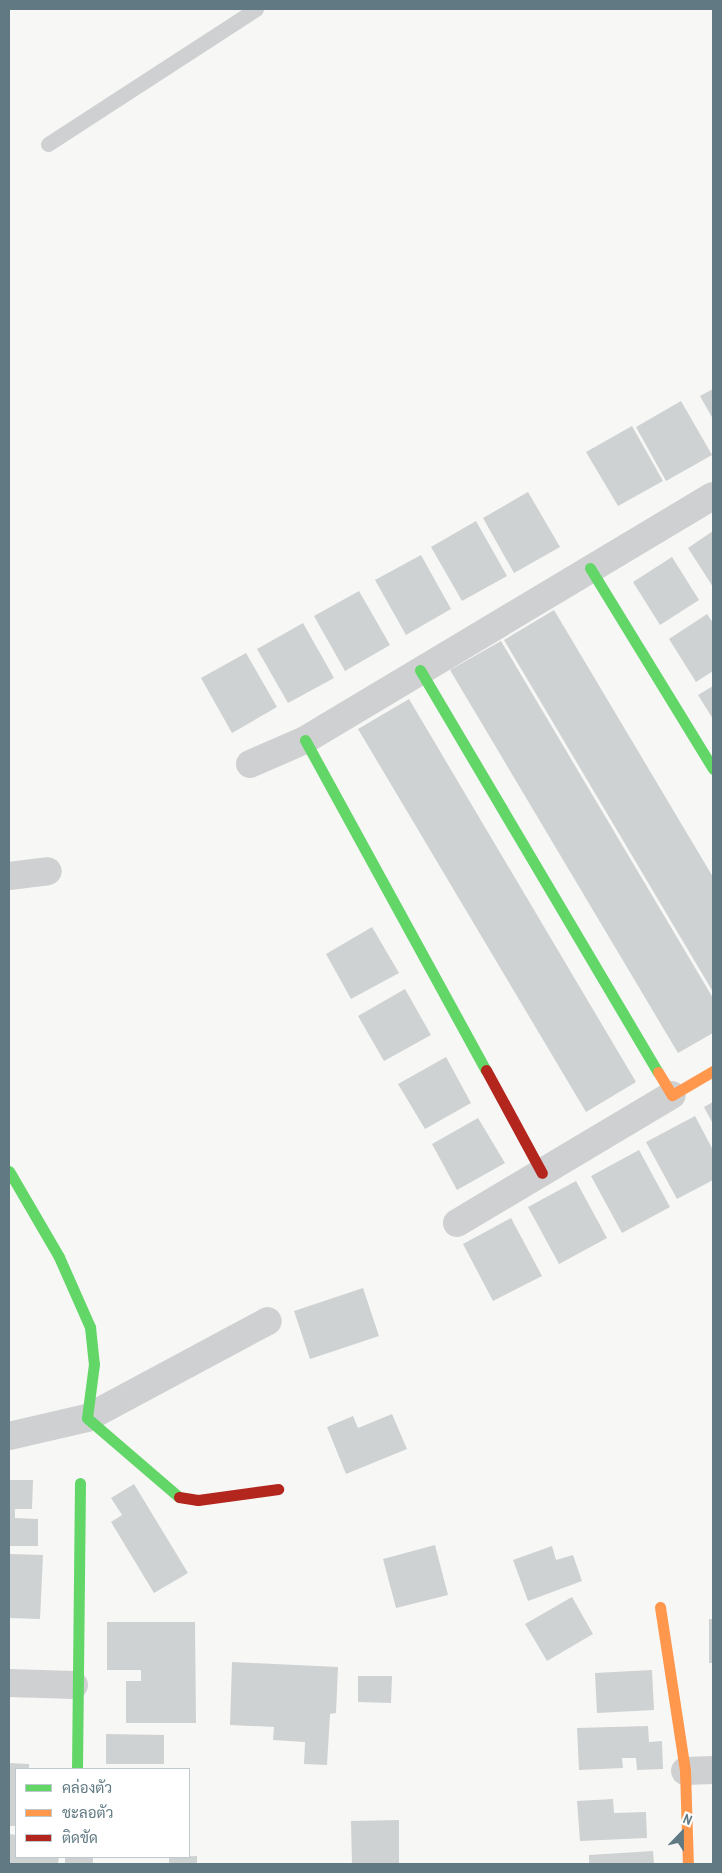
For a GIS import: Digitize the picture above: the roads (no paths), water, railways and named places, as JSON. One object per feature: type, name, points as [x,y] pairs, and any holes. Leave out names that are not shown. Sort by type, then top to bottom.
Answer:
[{"type":"street","points":[[250,764],[305,740],[713,496]]},
{"type":"street","points":[[590,568],[713,769]]},
{"type":"street","points":[[420,670],[672,1095]]},
{"type":"street","points":[[305,740],[542,1173]]},
{"type":"street","points":[[9,876],[48,871]]},
{"type":"street","points":[[457,1223],[713,1071]]},
{"type":"street","points":[[9,1171],[59,1257],[90,1327],[94,1364],[87,1418]]},
{"type":"street","points":[[9,1436],[87,1418],[268,1322]]},
{"type":"street","points":[[87,1418],[168,1492],[182,1498],[198,1500],[278,1489]]},
{"type":"street","points":[[77,1768],[74,1685],[80,1483]]},
{"type":"street","points":[[660,1607],[685,1770],[688,1864]]},
{"type":"street","points":[[9,1682],[74,1685]]},
{"type":"street","points":[[685,1770],[713,1770]]},
{"type":"lane","points":[[48,144],[256,9]]}]
